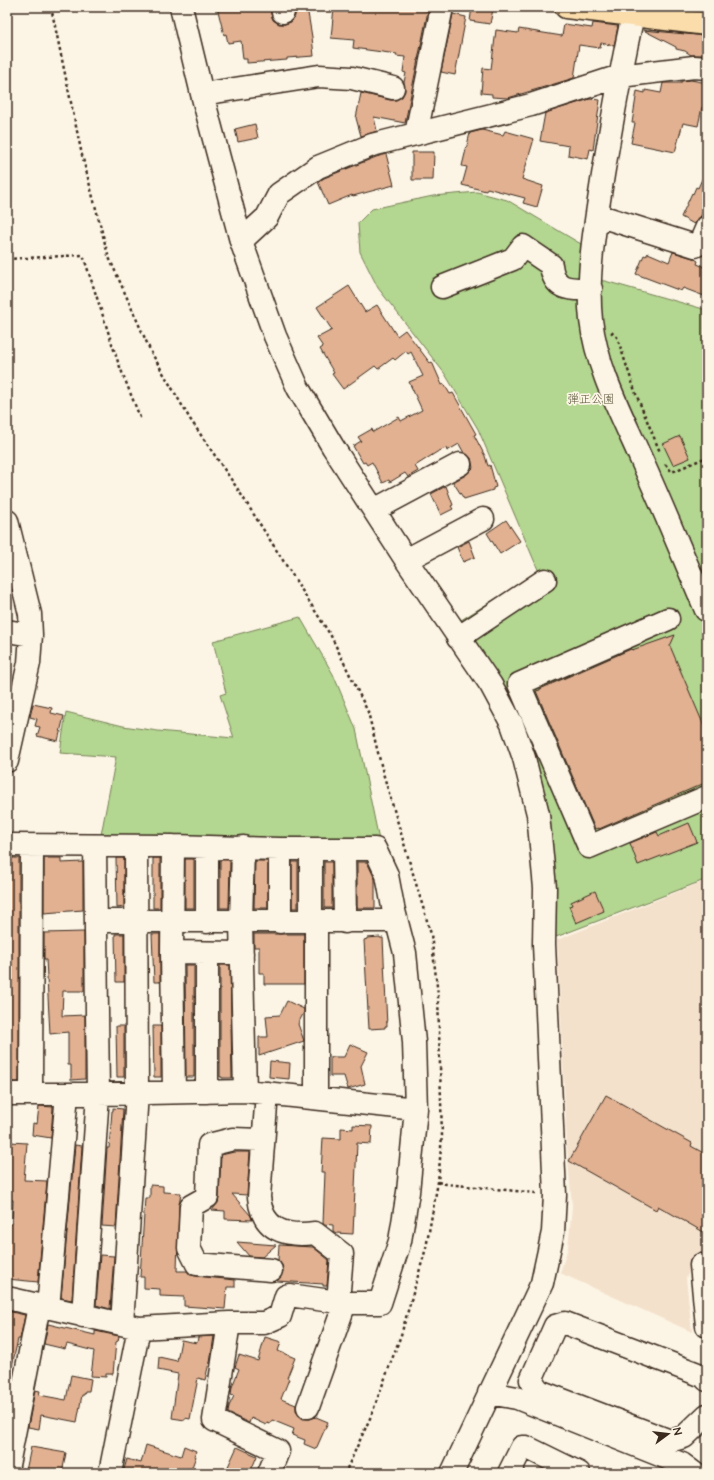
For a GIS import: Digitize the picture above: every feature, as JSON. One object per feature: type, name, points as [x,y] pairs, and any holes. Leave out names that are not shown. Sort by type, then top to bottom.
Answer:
[{"type":"main road","points":[[566,7],[707,24]]},
{"type":"street","points":[[181,7],[202,94],[241,241],[275,336],[298,388],[332,447],[458,638],[491,685],[512,724],[524,758],[538,814],[542,843],[545,888],[544,944],[555,1195],[554,1232],[542,1283],[452,1473]]},
{"type":"street","points":[[416,134],[442,7]]},
{"type":"street","points":[[633,15],[620,76],[597,215],[591,285],[591,320],[596,347],[604,376],[658,495],[706,610]]},
{"type":"street","points":[[241,241],[267,217],[279,194],[318,167],[372,146],[530,105],[620,76],[694,66],[707,68]]},
{"type":"street","points":[[202,94],[319,76],[352,78],[393,88]]},
{"type":"street","points":[[597,215],[695,246],[700,244],[707,227]]},
{"type":"street","points":[[442,287],[513,259],[523,246],[552,265],[554,277],[563,287],[569,289],[591,285]]},
{"type":"street","points":[[374,510],[460,464]]},
{"type":"street","points":[[406,560],[483,519]]},
{"type":"street","points":[[7,521],[30,614],[31,635],[29,663],[7,761]]},
{"type":"street","points":[[458,638],[545,580]]},
{"type":"street","points":[[668,619],[519,684],[589,847],[707,797]]},
{"type":"street","points":[[7,631],[31,635]]},
{"type":"street","points":[[7,845],[376,849],[387,875],[396,922],[405,953],[414,1042],[416,1109],[408,1192],[400,1241],[380,1303],[341,1302],[289,1295],[286,1296],[280,1316],[264,1323],[130,1326],[7,1298]]},
{"type":"street","points":[[31,1094],[32,846]]},
{"type":"street","points":[[83,1316],[98,1094],[95,846]]},
{"type":"street","points":[[110,1473],[130,1326],[137,1093],[136,846]]},
{"type":"street","points":[[173,846],[172,952],[174,1092]]},
{"type":"street","points":[[207,847],[207,922]]},
{"type":"street","points":[[243,847],[241,922],[245,1091]]},
{"type":"street","points":[[280,849],[280,922]]},
{"type":"street","points":[[311,849],[314,922],[316,1098]]},
{"type":"street","points":[[344,849],[345,922]]},
{"type":"street","points":[[96,921],[396,922]]},
{"type":"street","points":[[172,952],[242,953]]},
{"type":"street","points":[[207,953],[207,1092]]},
{"type":"street","points":[[7,1094],[245,1091],[416,1109]]},
{"type":"street","points":[[267,1093],[258,1197],[260,1208],[265,1219],[279,1230],[300,1235],[315,1233],[342,1254],[341,1302],[308,1408]]},
{"type":"street","points":[[7,1470],[44,1307],[67,1094]]},
{"type":"street","points":[[263,1140],[233,1139],[209,1145],[207,1197],[191,1206],[189,1248],[197,1264],[271,1270]]},
{"type":"street","points":[[701,1265],[707,1326]]},
{"type":"street","points":[[229,1323],[214,1420],[278,1451],[269,1473]]},
{"type":"street","points":[[707,1380],[703,1376],[565,1323],[555,1326],[531,1380],[539,1391],[670,1441],[684,1437],[707,1415]]},
{"type":"street","points":[[489,1393],[517,1398],[682,1464],[694,1473]]},
{"type":"street","points":[[510,1473],[522,1447],[526,1447],[580,1473]]},
{"type":"path","points":[[51,7],[82,155],[108,255],[151,352],[190,419],[331,636],[368,712],[383,773],[431,934],[438,995],[442,1136],[438,1182],[426,1248],[401,1335],[371,1416],[345,1473]]},
{"type":"path","points":[[7,259],[83,255],[118,362],[141,420]]},
{"type":"path","points":[[607,327],[617,336],[636,394],[661,455]]},
{"type":"path","points":[[664,460],[666,466],[672,472],[707,457]]},
{"type":"path","points":[[438,1182],[542,1194]]},
{"type":"shaded area","points":[[707,880],[707,1253],[697,1255],[686,1278],[692,1332],[560,1273],[568,1247],[572,1206],[567,1148],[557,940]]},
{"type":"green space","name":"弾正公園","points":[[477,192],[507,200],[581,244],[582,279],[605,281],[707,310],[707,879],[556,937],[552,873],[501,681],[461,620],[539,572],[478,429],[445,374],[378,288],[360,252],[358,223],[372,209],[433,196]]},
{"type":"green space","points":[[300,617],[333,674],[356,729],[380,845],[100,840],[116,757],[60,753],[66,712],[123,726],[158,731],[234,738],[220,695],[226,693],[213,641]]},
{"type":"building","points":[[217,7],[270,7],[273,20],[279,24],[285,24],[291,22],[295,16],[295,7],[307,7],[314,56],[247,63],[247,59],[243,59],[241,41],[228,43],[226,34],[224,35]]},
{"type":"building","points":[[334,7],[419,7],[419,9],[428,11],[405,123],[374,117],[377,131],[361,136],[356,118],[361,93],[390,100],[396,100],[402,97],[405,91],[404,82],[406,73],[403,72],[405,57],[396,56],[397,54],[353,48],[354,40],[331,38]]},
{"type":"building","points":[[472,7],[493,9],[490,24],[470,21]]},
{"type":"building","points":[[453,14],[466,17],[455,75],[441,72]]},
{"type":"building","points":[[593,23],[618,26],[614,46],[601,43],[600,48],[579,45],[574,78],[508,98],[492,97],[492,94],[481,93],[483,68],[491,69],[496,30],[518,33],[519,29],[562,36],[564,24],[592,28]]},
{"type":"building","points":[[643,30],[707,36],[707,55],[691,55],[685,51],[676,49],[676,47]]},
{"type":"building","points":[[691,80],[707,83],[707,108],[702,107],[698,126],[683,123],[675,152],[631,143],[635,123],[632,123],[637,91],[645,93],[645,90],[661,93],[663,83],[681,83],[681,81]]},
{"type":"building","points":[[590,99],[600,100],[593,150],[590,149],[588,159],[568,155],[569,146],[540,141],[545,113]]},
{"type":"building","points":[[255,124],[258,138],[238,142],[235,129]]},
{"type":"building","points":[[482,130],[503,135],[505,131],[534,139],[522,179],[543,186],[537,207],[523,203],[525,198],[487,188],[486,191],[462,185],[467,167],[462,166],[470,133]]},
{"type":"building","points":[[412,152],[434,152],[433,180],[412,180]]},
{"type":"building","points":[[386,154],[394,185],[353,196],[352,195],[328,205],[318,182],[324,178]]},
{"type":"building","points":[[707,168],[707,203],[701,216],[694,224],[681,217],[692,193],[693,194],[696,187],[698,188]]},
{"type":"building","points":[[673,252],[693,258],[698,261],[697,264],[707,268],[707,297],[683,288],[681,291],[636,274],[644,255],[646,256],[648,253],[669,262]]},
{"type":"building","points":[[349,286],[365,312],[377,305],[397,336],[405,330],[430,363],[432,362],[442,385],[444,384],[450,394],[453,393],[476,434],[474,435],[485,456],[488,466],[490,465],[496,487],[493,488],[493,490],[464,499],[453,482],[466,475],[473,468],[471,458],[464,453],[459,444],[447,451],[446,448],[437,452],[415,466],[418,471],[408,477],[405,473],[390,482],[389,480],[383,483],[372,462],[367,465],[365,462],[363,463],[353,446],[361,441],[358,437],[372,429],[373,432],[399,417],[401,421],[422,410],[409,382],[423,376],[411,352],[408,354],[406,351],[395,360],[393,358],[378,369],[375,366],[343,389],[332,374],[334,373],[320,349],[323,347],[317,338],[332,330],[317,307]]},
{"type":"building","points":[[680,436],[690,458],[673,465],[663,444]]},
{"type":"building","points":[[446,486],[453,509],[441,515],[431,494]]},
{"type":"building","points":[[506,520],[520,541],[500,554],[487,533]]},
{"type":"building","points":[[469,541],[475,557],[463,562],[457,547]]},
{"type":"building","points":[[675,635],[670,646],[707,733],[707,782],[599,829],[595,829],[536,691],[631,649],[632,650]]},
{"type":"building","points":[[33,704],[52,708],[51,713],[64,716],[58,741],[37,736],[40,727],[35,726],[37,719],[30,717]]},
{"type":"building","points":[[689,823],[697,842],[638,865],[630,843],[657,832],[659,836]]},
{"type":"building","points":[[9,858],[19,858],[19,1082],[7,1082],[7,869],[9,869]]},
{"type":"building","points":[[44,858],[61,858],[61,863],[83,862],[83,910],[44,913]]},
{"type":"building","points":[[116,858],[124,858],[124,907],[117,908]]},
{"type":"building","points":[[153,858],[160,858],[160,908],[153,908]]},
{"type":"building","points":[[185,859],[194,859],[194,908],[185,908]]},
{"type":"building","points":[[220,860],[230,860],[229,908],[220,908]]},
{"type":"building","points":[[255,861],[268,861],[268,908],[254,908]]},
{"type":"building","points":[[292,862],[298,862],[298,908],[292,908]]},
{"type":"building","points":[[324,862],[332,862],[332,908],[324,908]]},
{"type":"building","points":[[357,862],[367,862],[375,879],[375,908],[357,908]]},
{"type":"building","points":[[595,891],[604,911],[576,923],[569,906],[572,905],[571,902]]},
{"type":"building","points":[[84,932],[84,991],[63,991],[62,1016],[85,1015],[85,1079],[71,1080],[71,1065],[68,1065],[68,1032],[50,1034],[46,959],[44,959],[44,933]]},
{"type":"building","points":[[115,934],[124,934],[124,982],[116,982]]},
{"type":"building","points":[[152,934],[160,934],[160,982],[154,982]]},
{"type":"building","points":[[254,934],[304,934],[304,984],[264,984],[264,973],[259,973],[259,947],[254,947]]},
{"type":"building","points":[[367,938],[383,938],[387,1026],[385,1026],[385,1028],[369,1029],[364,940]]},
{"type":"building","points":[[185,965],[194,965],[194,1077],[186,1077]]},
{"type":"building","points":[[220,965],[230,965],[232,1078],[220,1077]]},
{"type":"building","points":[[287,1001],[304,1009],[298,1024],[304,1041],[259,1056],[259,1037],[268,1037],[266,1016],[280,1015]]},
{"type":"building","points":[[116,1026],[124,1026],[124,1077],[117,1077]]},
{"type":"building","points":[[153,1026],[161,1026],[161,1077],[154,1077]]},
{"type":"building","points":[[350,1044],[368,1052],[361,1066],[365,1084],[348,1089],[344,1076],[330,1076],[330,1057],[344,1057]]},
{"type":"building","points":[[270,1061],[290,1063],[289,1079],[269,1077]]},
{"type":"building","points":[[606,1095],[692,1143],[691,1146],[707,1155],[707,1234],[658,1206],[656,1210],[569,1161]]},
{"type":"building","points":[[39,1106],[53,1107],[51,1138],[32,1135],[33,1123],[37,1124]]},
{"type":"building","points":[[113,1108],[123,1109],[116,1227],[102,1226],[107,1148],[109,1148]]},
{"type":"building","points":[[353,1125],[372,1126],[371,1144],[357,1143],[353,1234],[336,1233],[333,1231],[333,1225],[323,1224],[325,1172],[321,1172],[323,1138],[341,1139],[341,1128],[353,1129]]},
{"type":"building","points":[[10,1142],[27,1143],[24,1180],[47,1181],[38,1282],[7,1279],[7,1224],[12,1224],[13,1200],[7,1200],[7,1144],[10,1144]]},
{"type":"building","points":[[75,1145],[82,1146],[72,1300],[61,1298]]},
{"type":"building","points":[[234,1152],[250,1152],[247,1195],[232,1194],[251,1216],[252,1220],[225,1219],[225,1211],[212,1210],[218,1203],[219,1198],[221,1155]]},
{"type":"building","points":[[150,1185],[163,1186],[163,1192],[181,1193],[179,1205],[177,1271],[187,1271],[190,1275],[196,1276],[235,1280],[235,1287],[227,1287],[225,1309],[184,1306],[184,1297],[160,1296],[160,1289],[144,1288],[144,1277],[140,1277],[145,1198],[150,1198]]},
{"type":"building","points":[[237,1242],[276,1245],[262,1257],[249,1256]]},
{"type":"building","points":[[279,1245],[313,1247],[329,1260],[327,1286],[323,1286],[323,1284],[277,1281],[281,1277],[283,1271],[282,1265],[278,1260]]},
{"type":"building","points":[[100,1255],[114,1256],[110,1309],[96,1305]]},
{"type":"building","points":[[7,1311],[25,1315],[12,1366],[7,1365]]},
{"type":"building","points":[[48,1324],[95,1335],[95,1331],[119,1336],[118,1341],[116,1342],[113,1374],[106,1374],[106,1377],[91,1376],[94,1351],[67,1344],[65,1349],[44,1344]]},
{"type":"building","points":[[214,1336],[210,1363],[205,1380],[198,1378],[190,1419],[185,1418],[185,1420],[172,1418],[178,1374],[158,1370],[159,1357],[177,1361],[181,1340],[197,1343],[198,1337]]},
{"type":"building","points":[[265,1337],[281,1342],[278,1351],[295,1358],[281,1399],[296,1405],[298,1415],[303,1419],[316,1417],[328,1422],[316,1449],[304,1444],[305,1440],[292,1435],[294,1429],[272,1420],[270,1424],[267,1423],[266,1425],[251,1418],[249,1423],[228,1413],[229,1406],[234,1396],[231,1395],[232,1387],[239,1369],[235,1367],[239,1355],[258,1361]]},
{"type":"building","points":[[71,1375],[91,1379],[89,1391],[85,1391],[84,1395],[82,1395],[77,1422],[41,1415],[39,1429],[28,1427],[35,1390],[40,1391],[39,1395],[66,1400]]},
{"type":"building","points":[[146,1445],[181,1456],[184,1446],[196,1451],[194,1456],[196,1456],[190,1473],[123,1473],[127,1459],[141,1463]]},
{"type":"building","points":[[31,1447],[66,1453],[62,1473],[35,1473],[26,1471]]},
{"type":"building","points":[[237,1447],[257,1456],[250,1473],[225,1473]]}]
